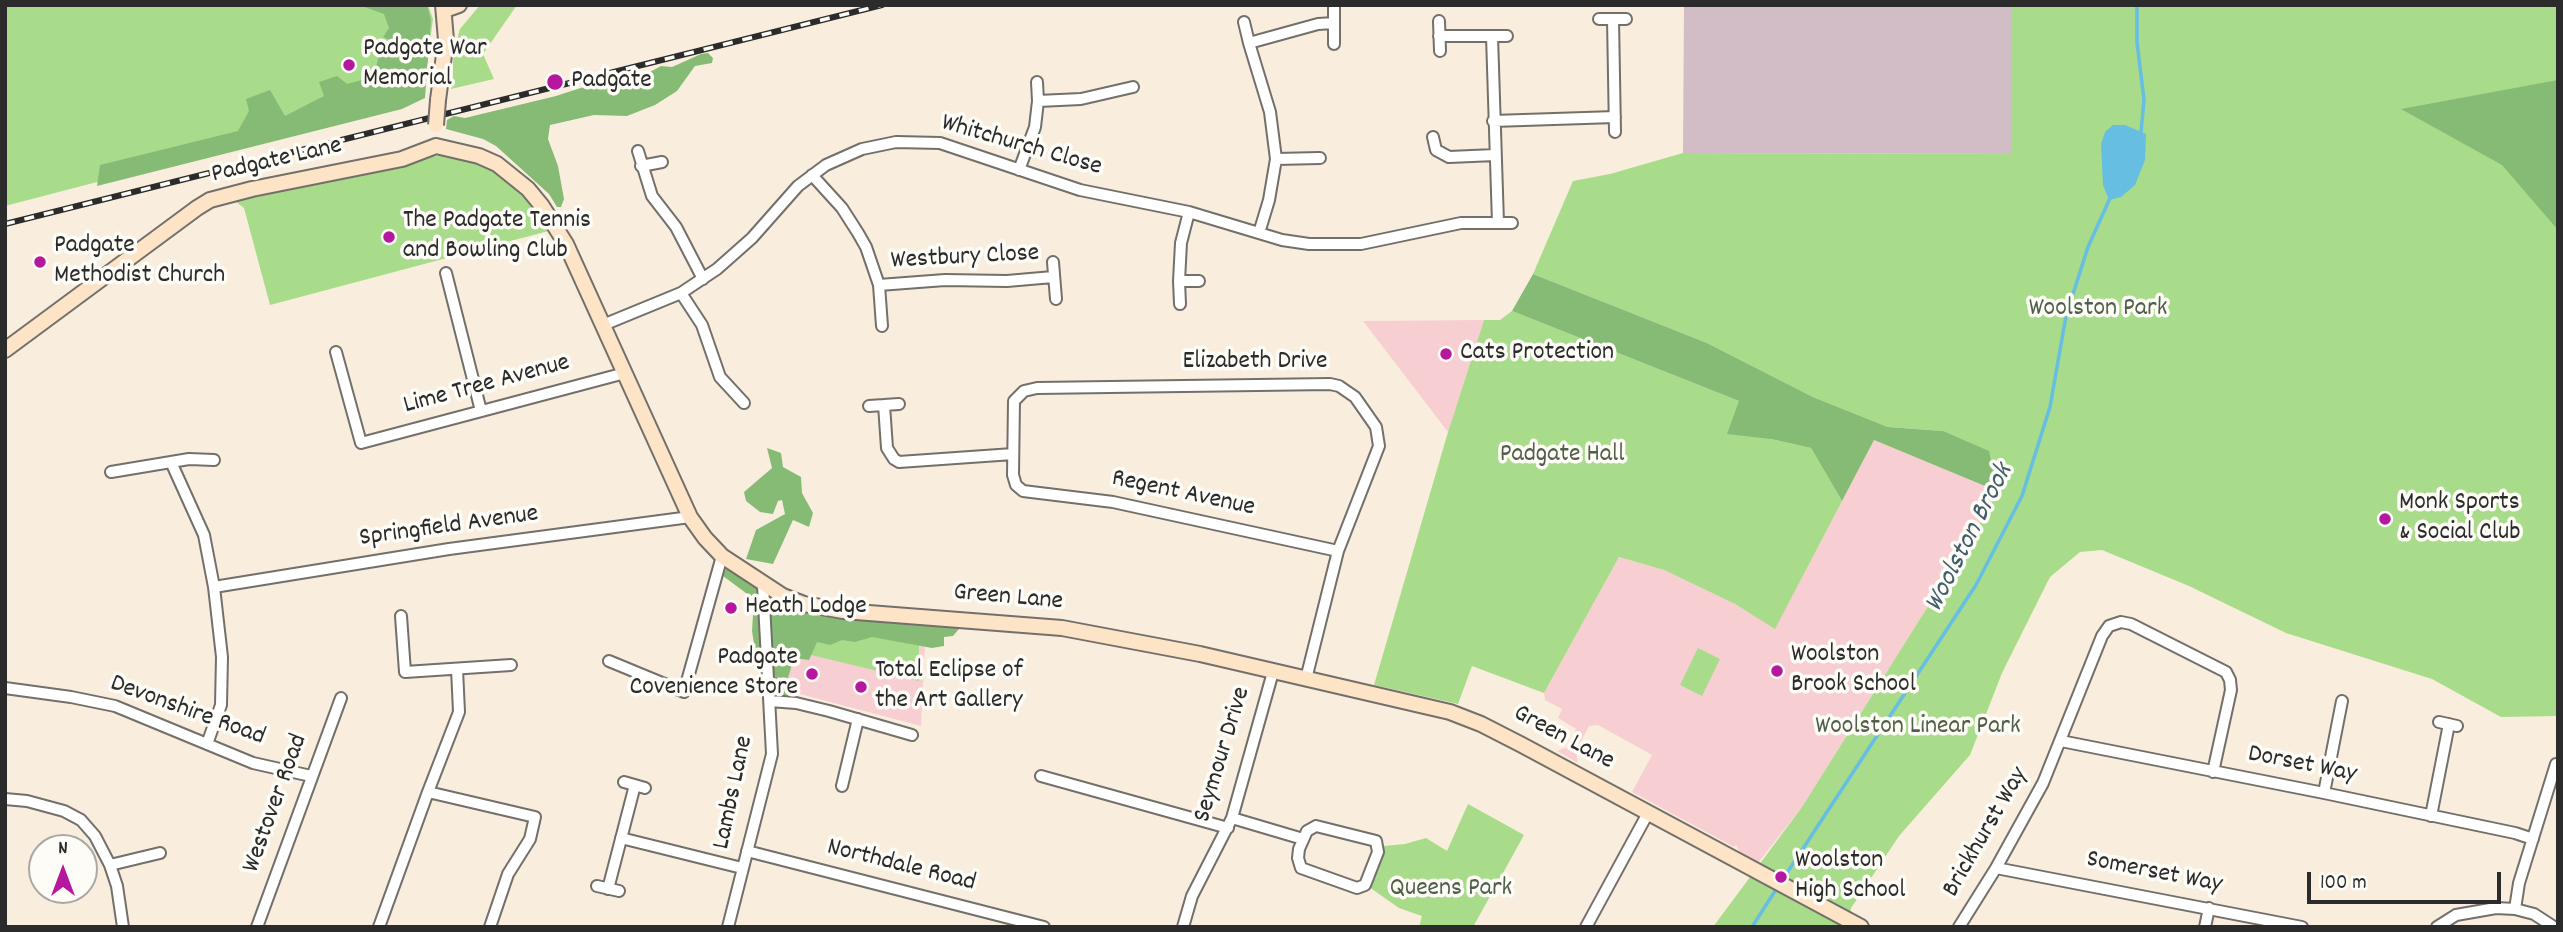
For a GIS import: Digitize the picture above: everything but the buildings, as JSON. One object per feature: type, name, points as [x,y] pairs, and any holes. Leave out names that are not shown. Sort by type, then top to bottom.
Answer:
[{"type":"street","points":[[1334,5],[1334,44]]},
{"type":"street","points":[[436,146],[438,100],[449,7]]},
{"type":"street","points":[[1599,19],[1626,19]]},
{"type":"street","points":[[1613,19],[1615,132]]},
{"type":"street","points":[[1439,21],[1440,51]]},
{"type":"street","points":[[1244,22],[1270,112],[1276,159],[1269,200],[1259,233]]},
{"type":"street","points":[[1249,43],[1318,24],[1334,23]]},
{"type":"street","points":[[1439,36],[1507,36]]},
{"type":"street","points":[[1492,36],[1497,223]]},
{"type":"street","points":[[1019,170],[1035,127],[1037,82]]},
{"type":"street","points":[[1038,101],[1081,99],[1133,87]]},
{"type":"street","points":[[1493,121],[1615,117]]},
{"type":"street","points":[[1433,137],[1436,149],[1449,157],[1495,155]]},
{"type":"street","name":"Whitchurch Close","points":[[603,326],[681,293],[703,279],[744,246],[788,197],[826,165],[862,149],[910,141],[940,143],[1080,190],[1189,212],[1259,233],[1309,244],[1350,245],[1389,240],[1461,223],[1512,223]]},
{"type":"street","name":"Green Lane","points":[[436,146],[480,156],[497,164],[528,189],[542,206],[566,244],[690,517],[722,556],[783,596],[823,608],[1062,628],[1187,652],[1450,712],[1481,724],[1861,927]]},
{"type":"street","name":"Padgate Lane","points":[[7,345],[210,200],[402,159],[436,146]]},
{"type":"street","points":[[638,151],[652,196],[676,227],[703,279]]},
{"type":"street","points":[[1276,159],[1320,158]]},
{"type":"street","points":[[641,166],[662,162]]},
{"type":"street","name":"Westbury Close","points":[[812,175],[842,208],[870,256],[879,285],[881,326]]},
{"type":"street","points":[[1180,304],[1181,243],[1189,212]]},
{"type":"street","name":"Westbury Close","points":[[1053,262],[1056,299]]},
{"type":"street","points":[[446,273],[481,411]]},
{"type":"street","name":"Westbury Close","points":[[879,285],[1053,277]]},
{"type":"street","points":[[1180,281],[1199,281]]},
{"type":"street","points":[[681,293],[702,326],[720,377],[736,385],[744,403]]},
{"type":"street","name":"Lime Tree Avenue","points":[[336,352],[361,443],[625,373]]},
{"type":"street","name":"Elizabeth Drive","points":[[1013,454],[1013,405],[1020,393],[1037,388],[1330,384],[1339,386],[1355,397],[1376,427],[1379,446],[1338,551],[1306,679]]},
{"type":"street","points":[[869,406],[899,404]]},
{"type":"street","points":[[884,405],[887,448],[900,462],[1013,454]]},
{"type":"street","name":"Regent Avenue","points":[[1013,454],[1014,480],[1019,488],[1028,493],[1113,502],[1338,551]]},
{"type":"street","points":[[111,472],[189,458],[214,460]]},
{"type":"street","points":[[171,462],[204,535],[214,587],[222,657],[221,705],[207,744]]},
{"type":"street","name":"Springfield Avenue","points":[[214,587],[449,550],[690,517]]},
{"type":"street","points":[[609,661],[684,692],[722,556]]},
{"type":"street","name":"Lambs Lane","points":[[728,927],[772,754],[763,584]]},
{"type":"street","points":[[401,616],[405,672],[511,665]]},
{"type":"street","name":"Brickhurst Way","points":[[1959,927],[2035,800],[2102,636],[2105,630],[2115,623],[2126,623],[2225,671],[2231,690],[2213,772]]},
{"type":"street","points":[[379,927],[459,712],[457,669]]},
{"type":"street","name":"Seymour Drive","points":[[1183,927],[1192,896],[1230,823],[1273,672]]},
{"type":"street","name":"Devonshire Road","points":[[5,688],[57,694],[115,706],[253,763],[311,776]]},
{"type":"street","name":"Westover Road","points":[[257,927],[341,698]]},
{"type":"street","points":[[770,701],[796,703],[912,735]]},
{"type":"street","points":[[2324,793],[2342,701]]},
{"type":"street","points":[[842,786],[858,719]]},
{"type":"street","points":[[2431,816],[2448,724]]},
{"type":"street","name":"Dorset Way","points":[[2061,741],[2324,793],[2533,839]]},
{"type":"street","points":[[2515,909],[2519,883],[2554,764]]},
{"type":"street","points":[[1041,776],[1303,839]]},
{"type":"street","points":[[608,888],[634,785]]},
{"type":"street","points":[[428,792],[535,817],[530,839],[508,874],[490,927]]},
{"type":"street","points":[[5,799],[27,801],[64,811],[81,820],[95,836],[110,865],[117,886],[122,927]]},
{"type":"street","points":[[1576,927],[1584,927],[1648,813]]},
{"type":"street","points":[[1316,826],[1373,839],[1378,849],[1366,885],[1357,888],[1301,868],[1298,858],[1303,839],[1307,831],[1316,826]]},
{"type":"street","points":[[621,838],[742,869]]},
{"type":"street","name":"Northdale Road","points":[[747,851],[1044,927]]},
{"type":"street","points":[[110,865],[160,853]]},
{"type":"street","name":"Somerset Way","points":[[1996,868],[2302,927]]},
{"type":"street","points":[[2205,927],[2209,908]]},
{"type":"street","points":[[2437,927],[2464,912],[2496,908],[2534,914],[2554,927]]},
{"type":"shaded area","points":[[1684,5],[2011,5],[2011,154],[1683,153]]},
{"type":"shaded area","points":[[1484,320],[1448,432],[1363,321]]},
{"type":"shaded area","name":"Woolston Brook School","points":[[1874,440],[1997,491],[1984,517],[1802,807],[1758,863],[1741,854],[1736,845],[1734,847],[1632,792],[1652,755],[1598,725],[1589,726],[1576,751],[1578,763],[1557,751],[1567,747],[1576,729],[1558,718],[1562,709],[1545,700],[1544,693],[1619,557],[1664,570],[1735,604],[1775,628]]},
{"type":"shaded area","points":[[796,611],[926,625],[921,726],[777,688]]},
{"type":"green space","points":[[5,5],[428,5],[433,19],[423,93],[281,134],[5,206]]},
{"type":"green space","points":[[359,5],[427,5],[431,20],[425,98],[402,109],[97,186],[100,165],[238,131],[249,111],[246,99],[270,90],[285,116],[324,96],[319,82],[337,76],[347,84],[373,77],[379,56],[389,56],[398,44],[383,37],[389,28],[384,14]]},
{"type":"green space","points":[[480,5],[517,5],[483,54],[494,79],[451,89],[454,50],[460,29]]},
{"type":"green space","name":"Woolston Park","points":[[2011,5],[2558,5],[2558,716],[2501,717],[2432,679],[2286,633],[2189,586],[2102,550],[2080,552],[2050,577],[2002,673],[1970,755],[1899,836],[1851,908],[1849,927],[1713,927],[1802,807],[1984,517],[1997,491],[1943,431],[1888,427],[1813,397],[1707,343],[1533,274],[1573,181],[1610,174],[1683,153],[2011,154]]},
{"type":"green space","points":[[708,53],[713,58],[712,63],[695,66],[677,91],[655,105],[627,116],[594,115],[550,125],[548,139],[558,166],[564,199],[561,207],[557,207],[549,194],[496,146],[483,139],[446,129],[447,120],[454,116],[465,118],[556,96],[596,83],[650,72],[661,66],[672,67]]},
{"type":"green space","points":[[2558,80],[2558,230],[2502,165],[2401,109]]},
{"type":"green space","name":"The Padgate Tennis and Bowling Club","points":[[453,155],[497,171],[530,199],[552,230],[270,305],[244,208],[235,201],[264,192],[424,157]]},
{"type":"green space","points":[[1533,274],[1707,343],[1813,397],[1888,427],[1943,431],[1989,451],[1997,491],[1874,440],[1842,501],[1811,448],[1771,439],[1727,434],[1739,401],[1512,311]]},
{"type":"green space","name":"Padgate Hall","points":[[1512,311],[1739,401],[1771,439],[1811,448],[1842,501],[1775,629],[1735,604],[1664,570],[1619,557],[1544,693],[1472,666],[1458,704],[1374,685],[1448,432],[1484,320],[1500,320]]},
{"type":"green space","points":[[767,448],[781,453],[783,467],[801,477],[802,493],[813,513],[809,527],[793,520],[773,564],[746,559],[756,530],[785,514],[782,500],[778,501],[773,514],[760,512],[746,501],[744,492],[772,468]]},
{"type":"green space","points":[[728,564],[774,598],[954,616],[959,629],[953,636],[944,637],[944,646],[932,648],[872,637],[855,642],[842,640],[830,645],[817,642],[809,660],[794,658],[787,681],[789,699],[772,698],[761,669],[750,665],[746,653],[754,644],[754,599],[723,576]]},
{"type":"green space","points":[[804,614],[919,626],[919,681],[782,648]]},
{"type":"green space","points":[[1698,648],[1720,659],[1702,696],[1680,685]]},
{"type":"green space","name":"Queens Park","points":[[1468,804],[1524,835],[1473,927],[1419,927],[1422,916],[1399,908],[1369,887],[1382,858],[1384,846],[1426,838],[1447,851]]},
{"type":"water","points":[[2113,125],[2125,125],[2146,134],[2145,160],[2135,185],[2121,197],[2109,200],[2103,185],[2101,144],[2105,132]]},
{"type":"waterway","name":"Woolston Brook","points":[[2137,5],[2137,42],[2144,100],[2141,132]]},
{"type":"waterway","name":"Woolston Brook","points":[[1781,882],[1976,585],[2022,496],[2050,407],[2066,316],[2088,247],[2111,196]]},
{"type":"waterway","name":"Woolston Brook","points":[[1752,927],[1777,888]]},
{"type":"railway","points":[[5,224],[882,5]]},
{"type":"place","name":"Padgate War Memorial","points":[[349,65]]},
{"type":"place","name":"Padgate","points":[[555,82]]},
{"type":"place","name":"The Padgate Tennis and Bowling Club","points":[[389,237]]},
{"type":"place","name":"Padgate Methodist Church","points":[[40,262]]},
{"type":"place","name":"Cats Protection","points":[[1446,354]]},
{"type":"place","name":"Monk Sports & Social Club","points":[[2385,519]]},
{"type":"place","name":"Heath Lodge","points":[[731,608]]},
{"type":"place","name":"Woolston Brook School","points":[[1777,671]]},
{"type":"place","name":"Padgate Covenience Store","points":[[812,674]]},
{"type":"place","name":"Total Eclipse of the Art Gallery","points":[[861,687]]},
{"type":"place","name":"Woolston High School","points":[[1781,877]]},
{"type":"park label","name":"Woolston Linear Park","points":[[1918,728]]}]
